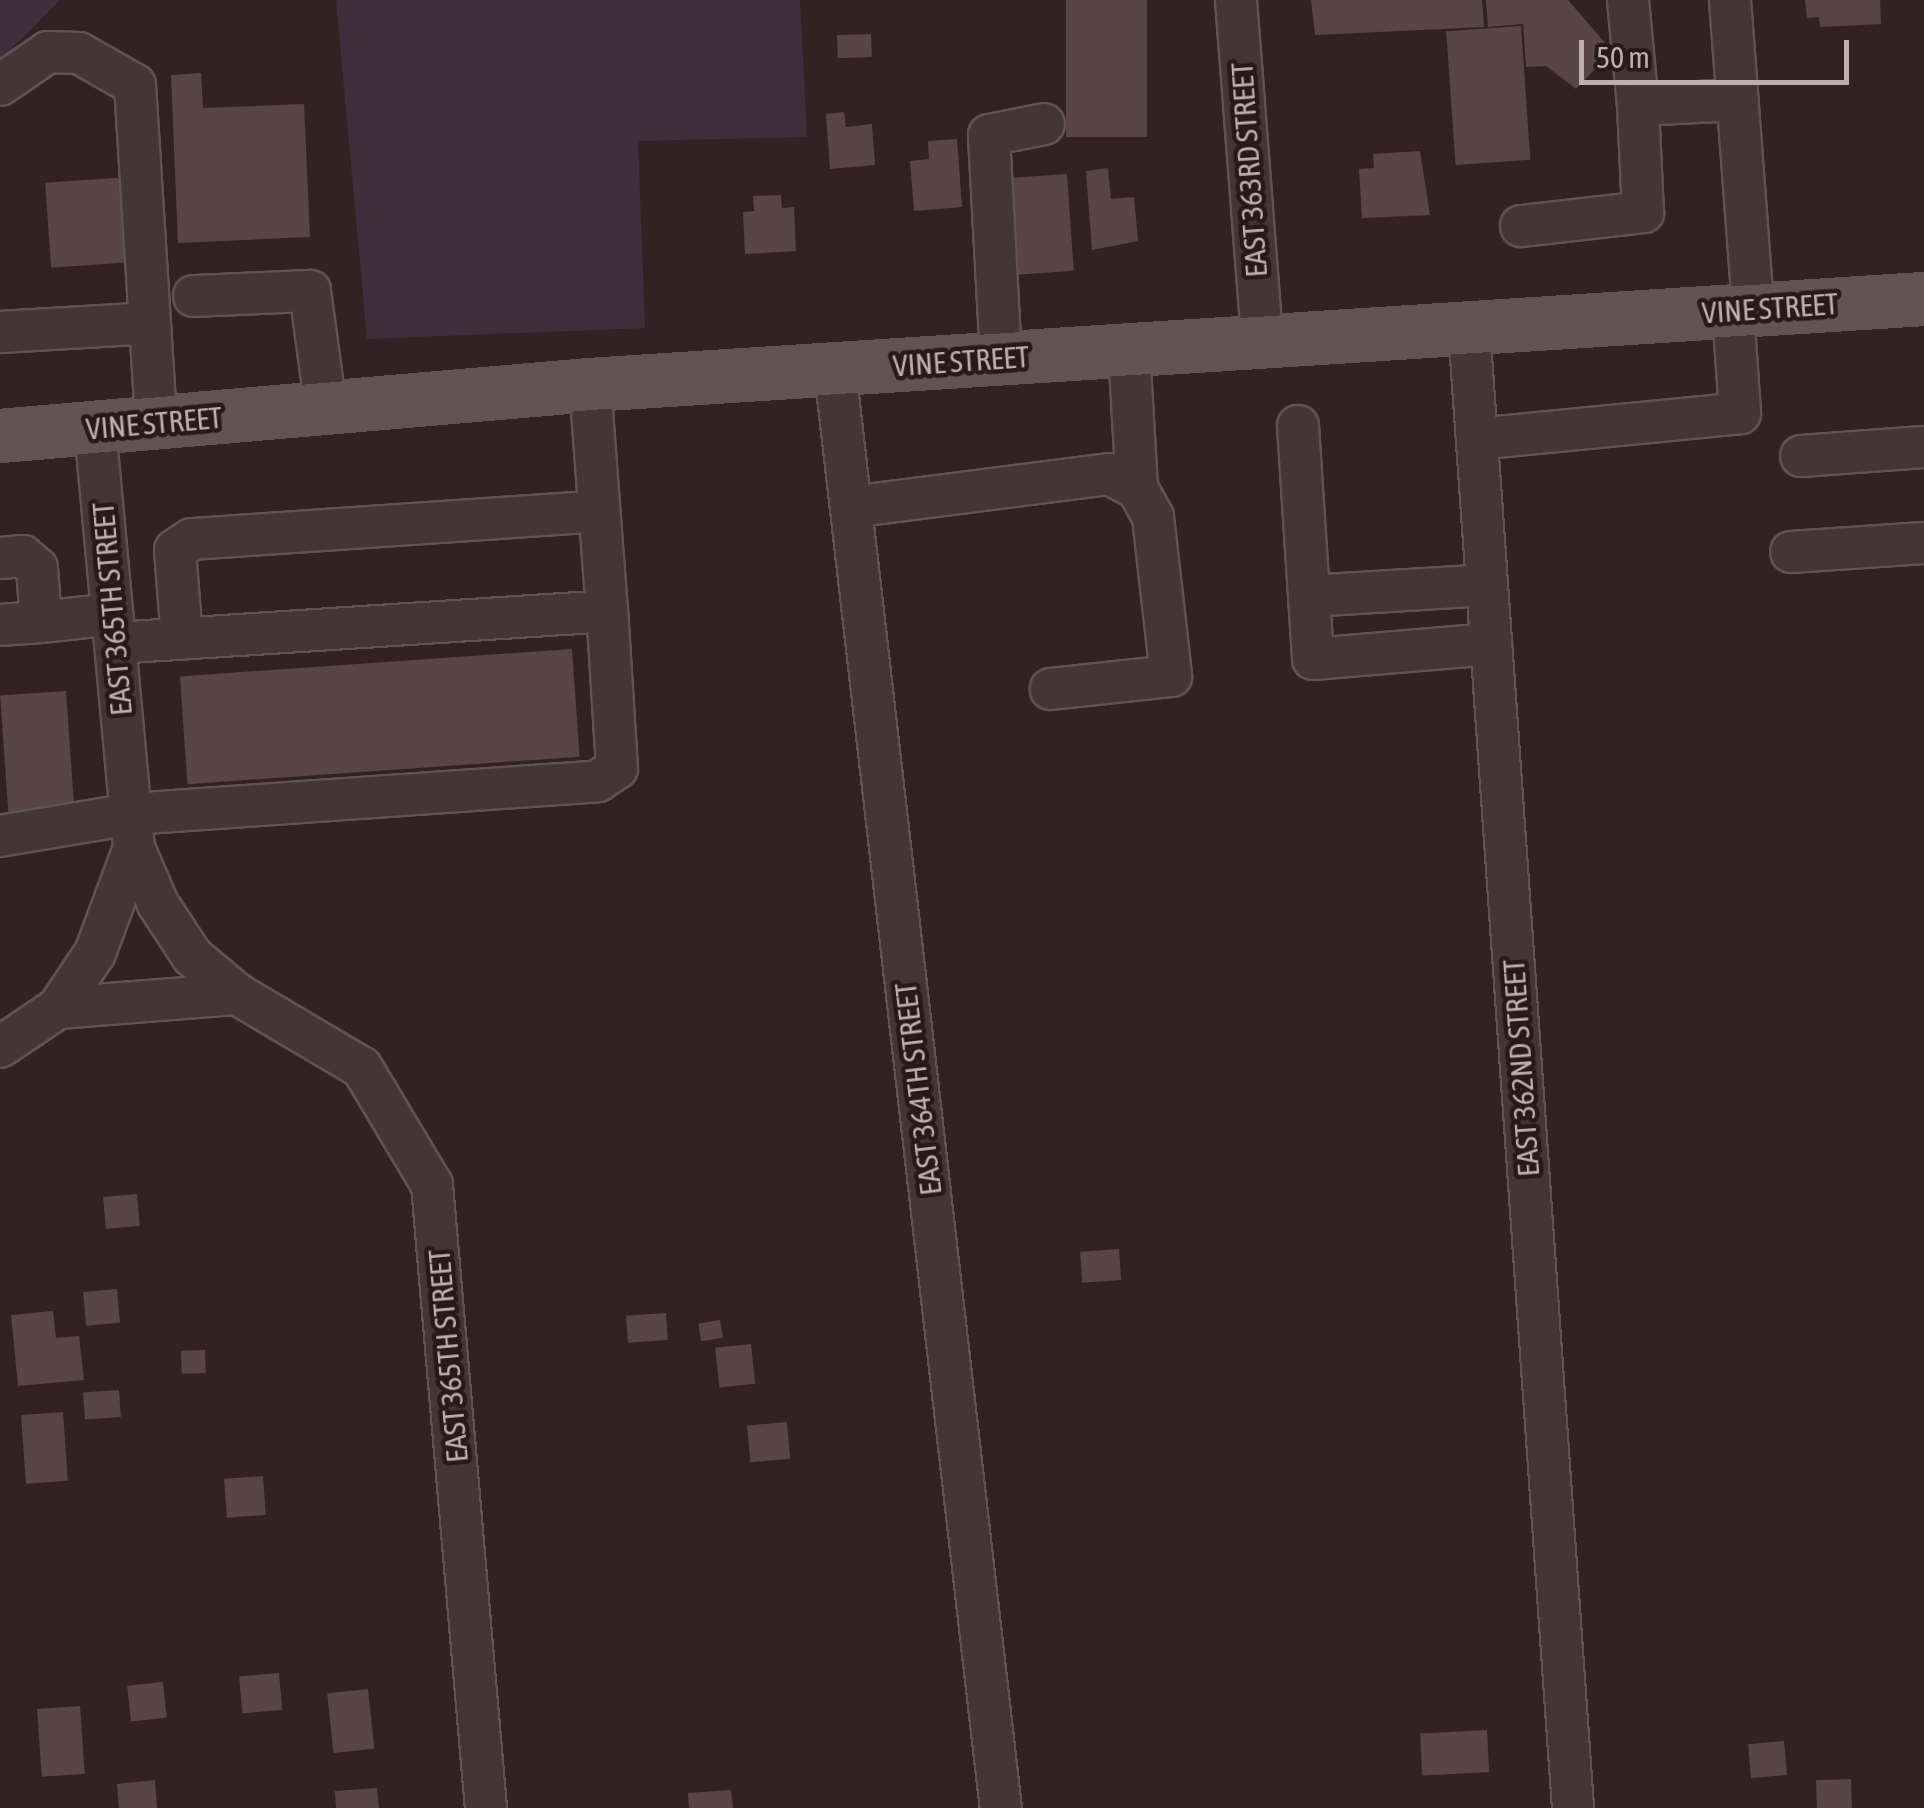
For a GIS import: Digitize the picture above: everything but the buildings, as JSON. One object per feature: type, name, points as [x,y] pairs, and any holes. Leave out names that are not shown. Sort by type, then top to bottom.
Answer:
[{"type":"main road","name":"VINE STREET","points":[[0,436],[590,385],[1924,299]]},
{"type":"street","name":"EAST 363RD STREET","points":[[1236,0],[1262,339]]},
{"type":"street","points":[[1522,226],[1643,212],[1628,0]]},
{"type":"street","points":[[1477,440],[1740,413],[1743,310],[1738,100],[1730,0]]},
{"type":"street","points":[[0,85],[48,52],[79,53],[136,84],[156,423]]},
{"type":"street","points":[[1638,105],[1738,100]]},
{"type":"street","points":[[1000,358],[988,135],[1044,124]]},
{"type":"street","points":[[194,296],[310,291],[326,410]]},
{"type":"street","points":[[0,332],[150,323]]},
{"type":"street","name":"EAST 362ND STREET","points":[[1469,328],[1572,1808]]},
{"type":"street","points":[[1051,690],[1171,676],[1153,517],[1138,488],[1130,348]]},
{"type":"street","name":"EAST 364TH STREET","points":[[835,370],[1000,1808]]},
{"type":"street","points":[[0,836],[133,831],[598,781],[616,768],[590,385]]},
{"type":"street","points":[[1298,426],[1313,658],[1491,644]]},
{"type":"street","name":"EAST 365TH STREET","points":[[95,428],[133,831],[192,956],[237,994],[362,1068],[432,1185],[486,1808]]},
{"type":"street","points":[[1801,456],[1924,447]]},
{"type":"street","points":[[851,507],[1108,474],[1138,488]]},
{"type":"street","points":[[182,638],[175,550],[192,539],[598,510]]},
{"type":"street","points":[[1791,552],[1924,543]]},
{"type":"street","points":[[0,558],[23,556],[36,568],[41,622]]},
{"type":"street","points":[[1309,596],[1487,584]]},
{"type":"street","points":[[0,625],[41,622],[182,638],[607,611]]},
{"type":"street","points":[[0,1047],[58,1008],[95,953],[133,831]]},
{"type":"street","points":[[58,1008],[237,994]]},
{"type":"shaded area","points":[[0,0],[60,0],[0,60]]},
{"type":"shaded area","points":[[336,0],[800,0],[807,137],[638,141],[645,328],[367,339]]}]
